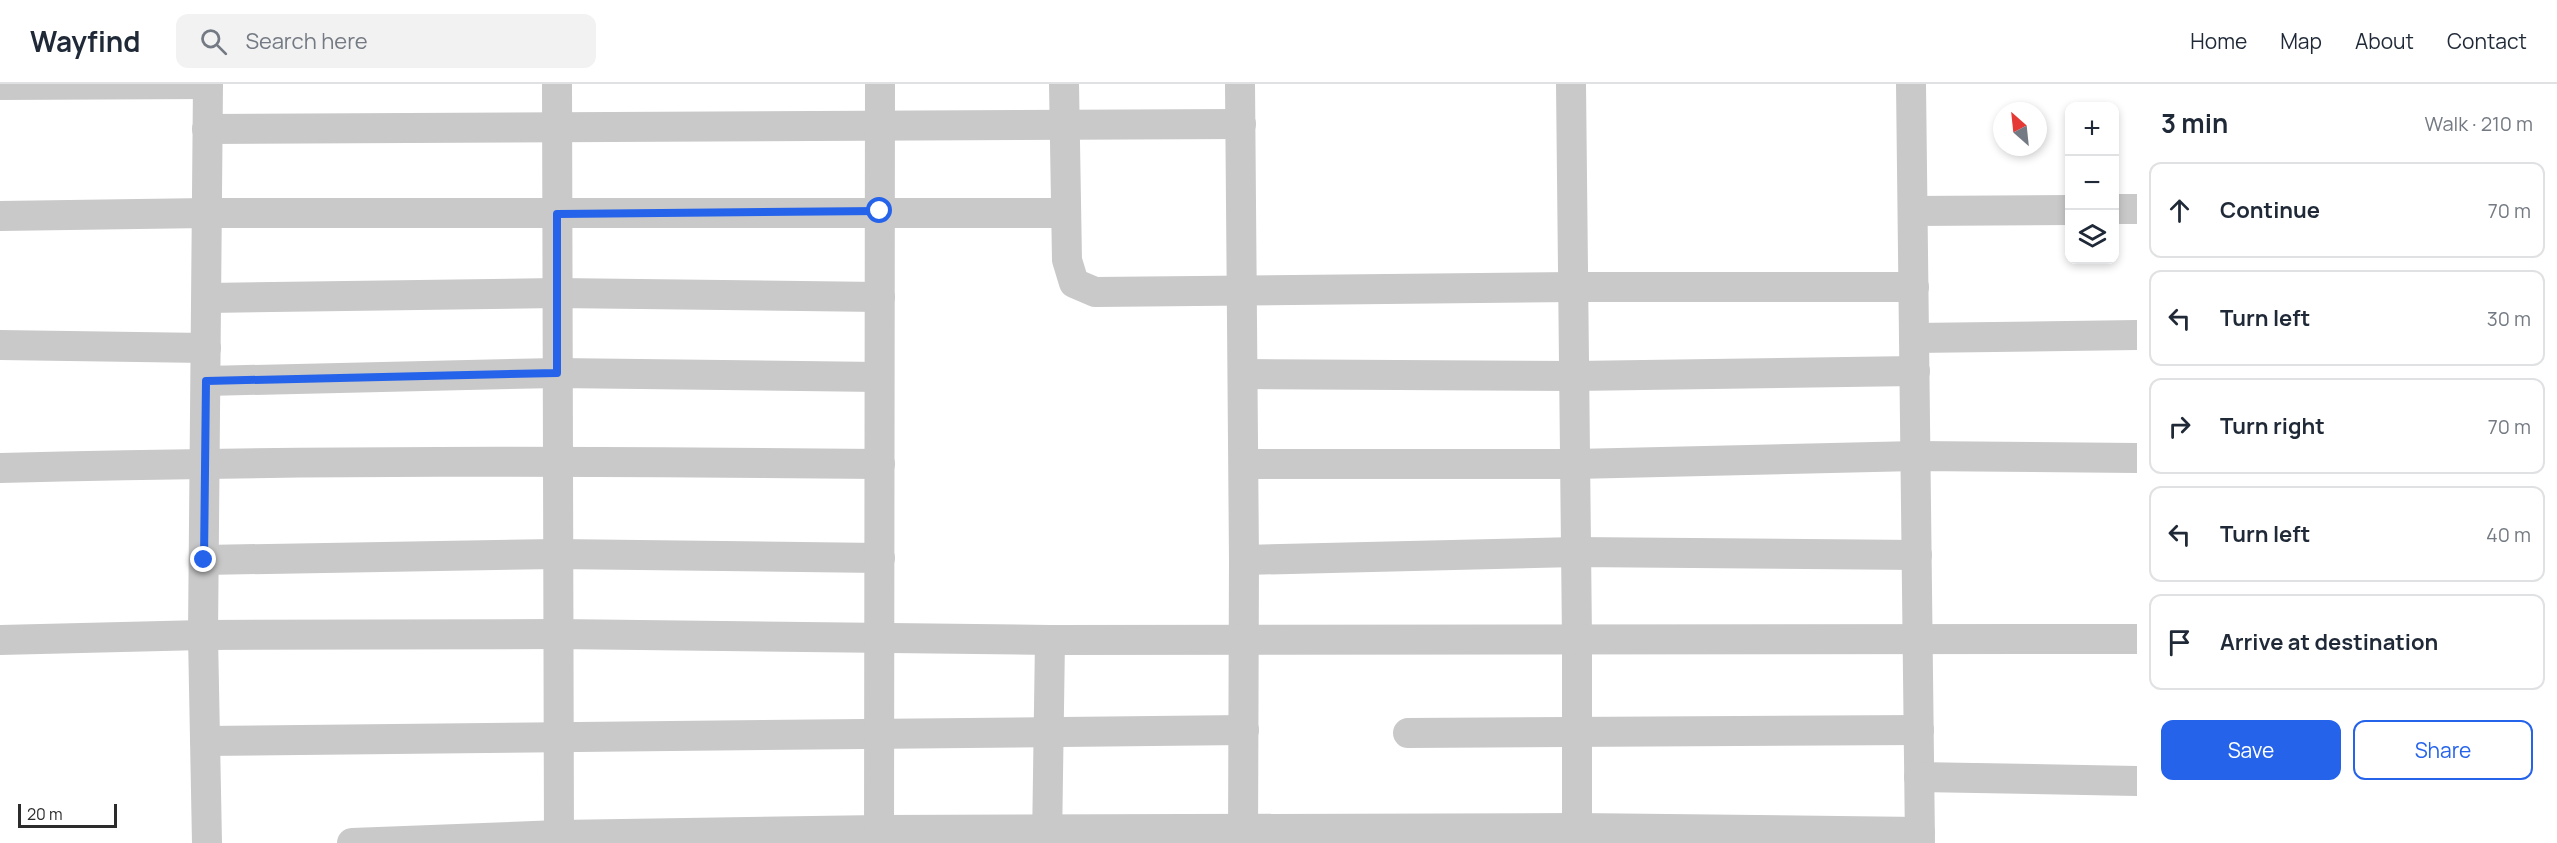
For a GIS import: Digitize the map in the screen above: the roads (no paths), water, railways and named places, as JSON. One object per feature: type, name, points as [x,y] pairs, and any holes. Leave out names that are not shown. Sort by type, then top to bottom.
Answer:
[{"type":"street","points":[[0,85],[208,84],[203,634],[207,843]]},
{"type":"street","points":[[557,84],[556,554],[559,839]]},
{"type":"street","points":[[879,836],[880,84]]},
{"type":"street","points":[[1065,84],[1067,260],[1074,283],[1095,292],[1573,287],[1914,287]]},
{"type":"street","points":[[1240,84],[1245,640],[1243,836]]},
{"type":"street","points":[[1571,84],[1577,640],[1576,836]]},
{"type":"street","points":[[352,843],[879,836],[1920,838],[1911,84]]},
{"type":"street","points":[[207,129],[1241,124]]},
{"type":"street","points":[[2119,209],[2137,209]]},
{"type":"street","points":[[1913,210],[2065,210]]},
{"type":"street","points":[[0,216],[207,213],[557,214],[880,211],[1066,213]]},
{"type":"street","points":[[207,298],[557,293],[880,297]]},
{"type":"street","points":[[1914,338],[2137,335]]},
{"type":"street","points":[[0,345],[206,348]]},
{"type":"street","points":[[1243,374],[1575,376],[1915,371]]},
{"type":"street","points":[[206,381],[557,373],[879,377]]},
{"type":"street","points":[[1244,464],[1575,464],[1916,456],[2137,458]]},
{"type":"street","points":[[0,468],[205,463],[556,461],[880,464]]},
{"type":"street","points":[[1244,560],[1576,552],[1917,555]]},
{"type":"street","points":[[204,560],[556,554],[880,558]]},
{"type":"street","points":[[0,640],[203,634],[557,634],[1050,640],[2137,639]]},
{"type":"street","points":[[1047,837],[1050,640]]},
{"type":"street","points":[[205,741],[558,739],[1049,730],[1244,730]]},
{"type":"street","points":[[1408,733],[1577,734],[1918,730]]},
{"type":"street","points":[[1919,777],[2137,781]]}]
